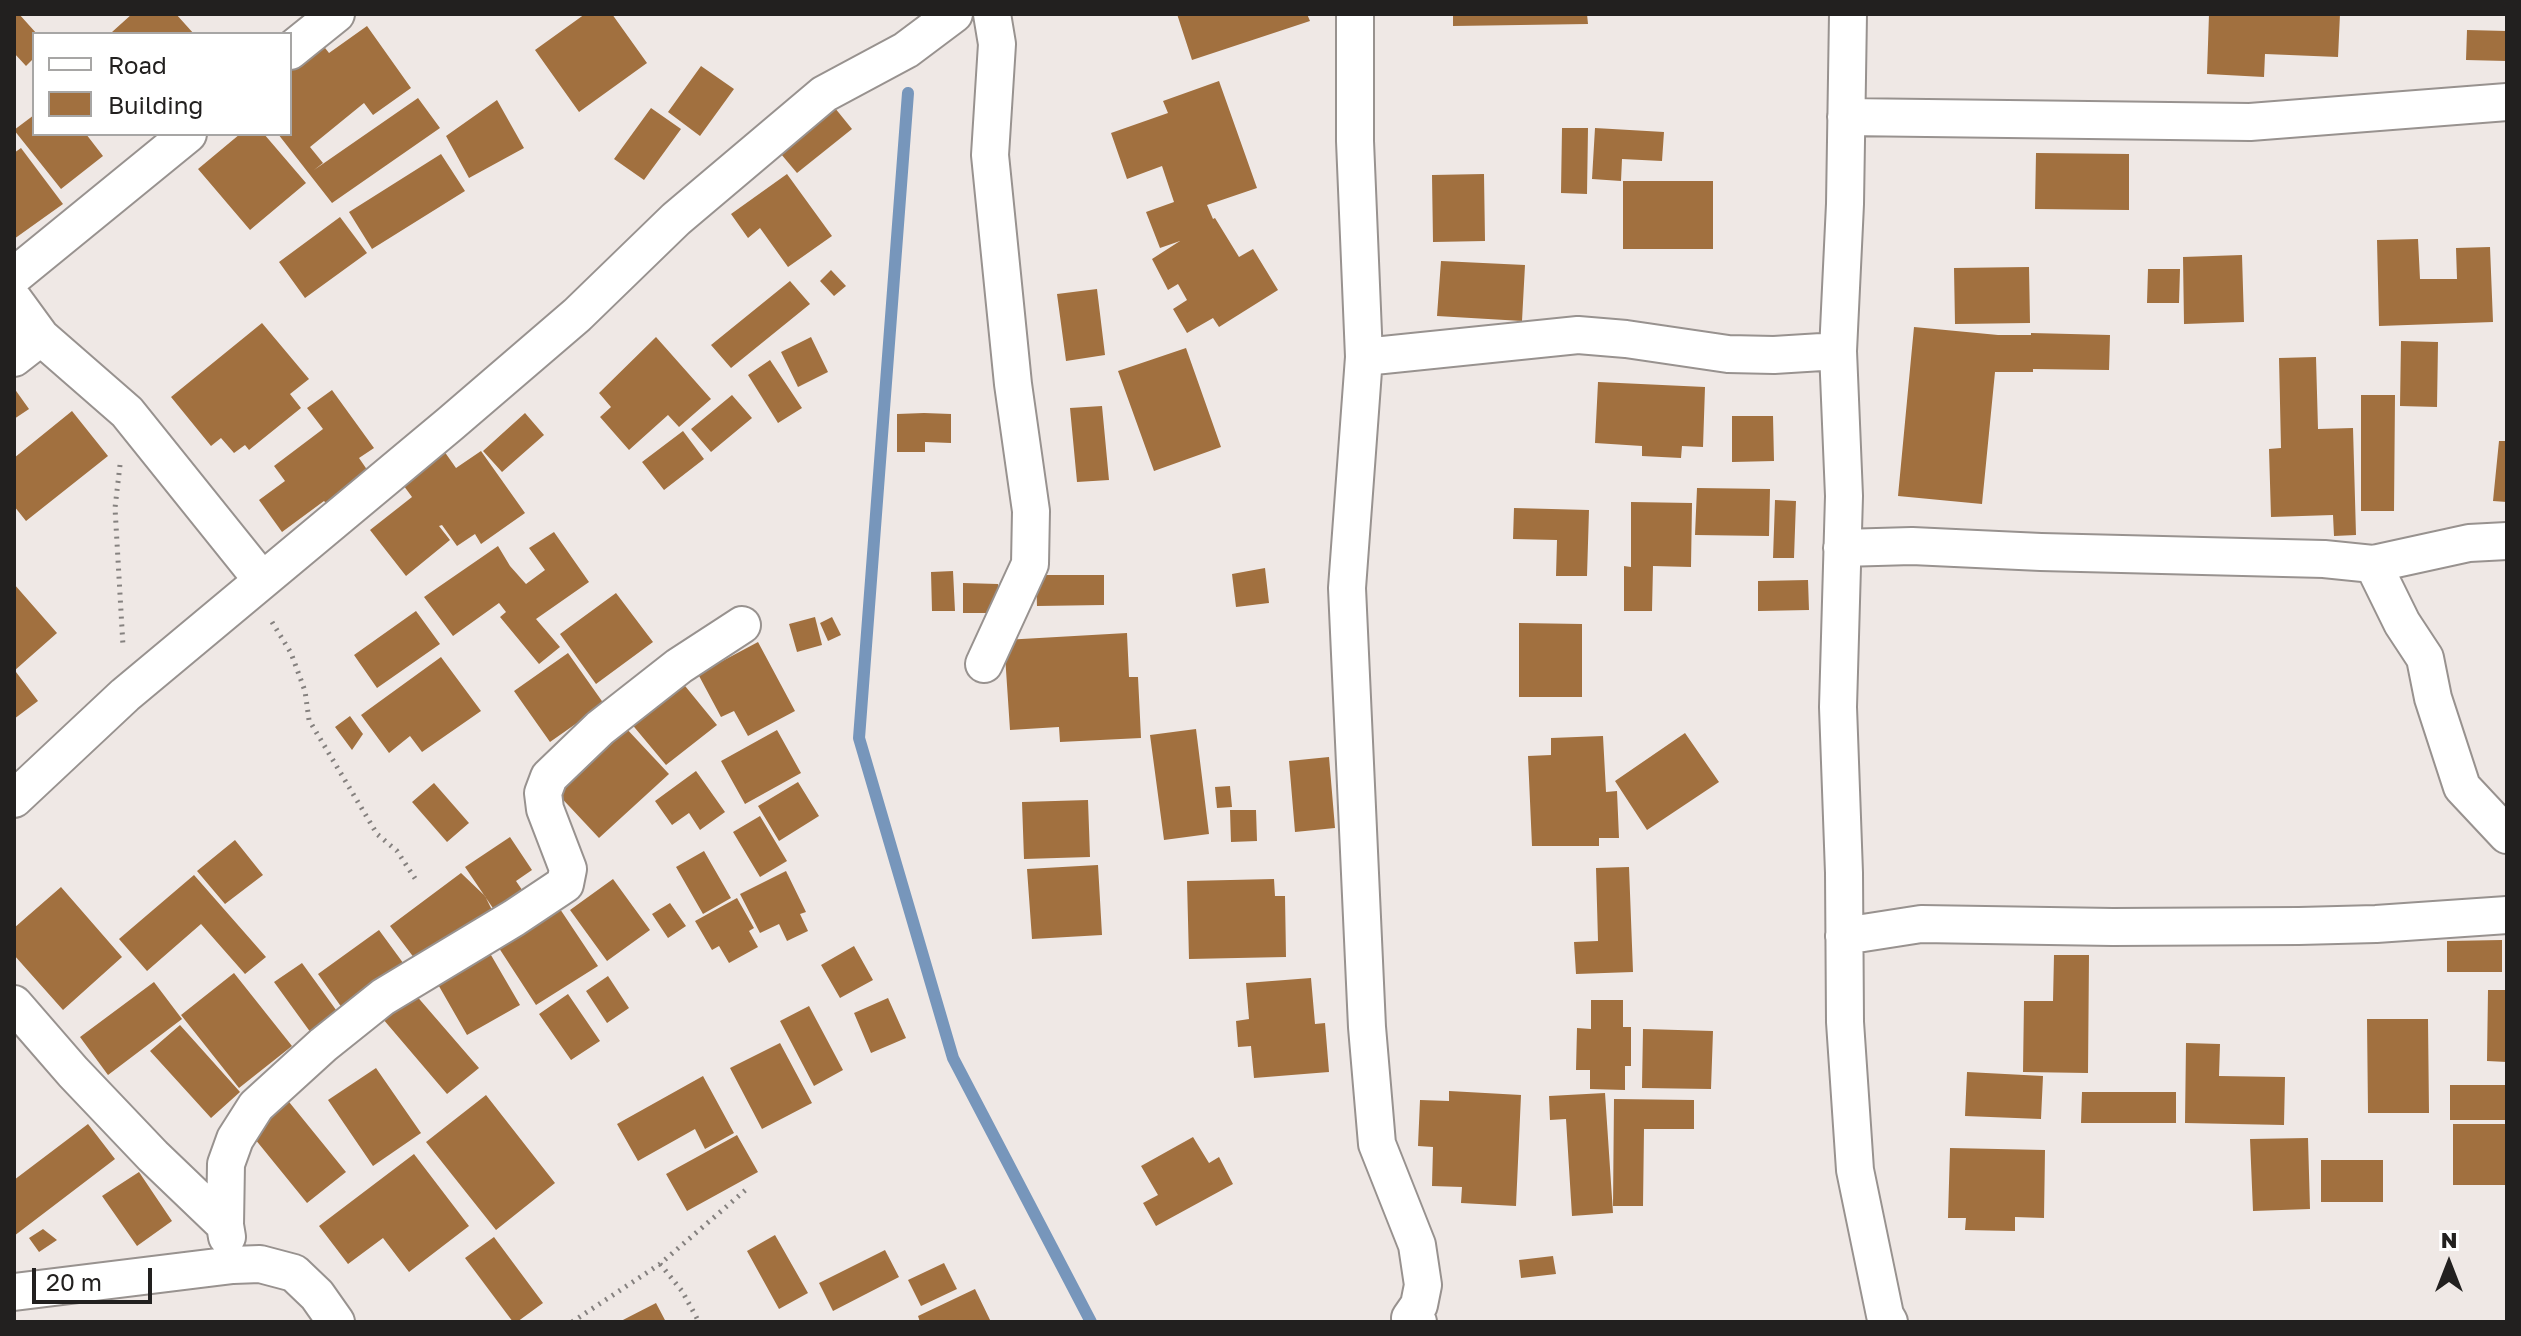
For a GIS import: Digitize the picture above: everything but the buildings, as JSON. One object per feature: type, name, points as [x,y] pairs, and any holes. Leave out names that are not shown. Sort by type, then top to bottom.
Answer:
[{"type":"street","points":[[292,49],[336,14]]},
{"type":"street","points":[[14,799],[125,695],[577,315],[676,219],[824,94],[906,50],[954,14]]},
{"type":"street","points":[[984,664],[1030,564],[1031,511],[1013,384],[990,155],[997,44],[992,14]]},
{"type":"street","points":[[1355,14],[1355,141],[1364,357],[1347,588],[1367,1027],[1377,1144],[1417,1245],[1423,1285],[1419,1305],[1410,1318],[1418,1322]]},
{"type":"street","points":[[1848,14],[1845,204],[1838,351],[1844,496],[1838,707],[1845,1022],[1855,1170],[1889,1322]]},
{"type":"street","points":[[1846,117],[2250,122],[2507,102]]},
{"type":"street","points":[[14,276],[186,136]]},
{"type":"street","points":[[14,300],[28,348],[127,412],[254,586]]},
{"type":"street","points":[[1364,357],[1578,335],[1728,354],[1838,351]]},
{"type":"street","points":[[1842,548],[1912,546],[2086,554],[2324,559],[2373,564],[2469,543],[2507,541]]},
{"type":"street","points":[[2373,564],[2402,623],[2425,658],[2433,698],[2462,787],[2507,835]]},
{"type":"street","points":[[233,1265],[225,1225],[226,1164],[235,1139],[256,1106],[323,1045],[383,997],[565,884],[568,869],[545,809],[543,793],[549,777],[600,728],[679,666],[742,625]]},
{"type":"street","points":[[1844,936],[1921,924],[2299,926],[2507,915]]},
{"type":"street","points":[[14,1004],[153,1156],[225,1225]]},
{"type":"street","points":[[14,1292],[260,1264],[294,1273],[317,1295],[336,1322]]},
{"type":"path","points":[[125,695],[115,508],[127,412]]},
{"type":"path","points":[[254,586],[291,653],[305,691],[309,720],[377,834],[397,851],[418,883]]},
{"type":"path","points":[[572,1322],[660,1264],[749,1187]]},
{"type":"path","points":[[660,1264],[682,1291],[699,1322]]},
{"type":"waterway","points":[[908,93],[859,738],[953,1058],[1091,1322]]}]
